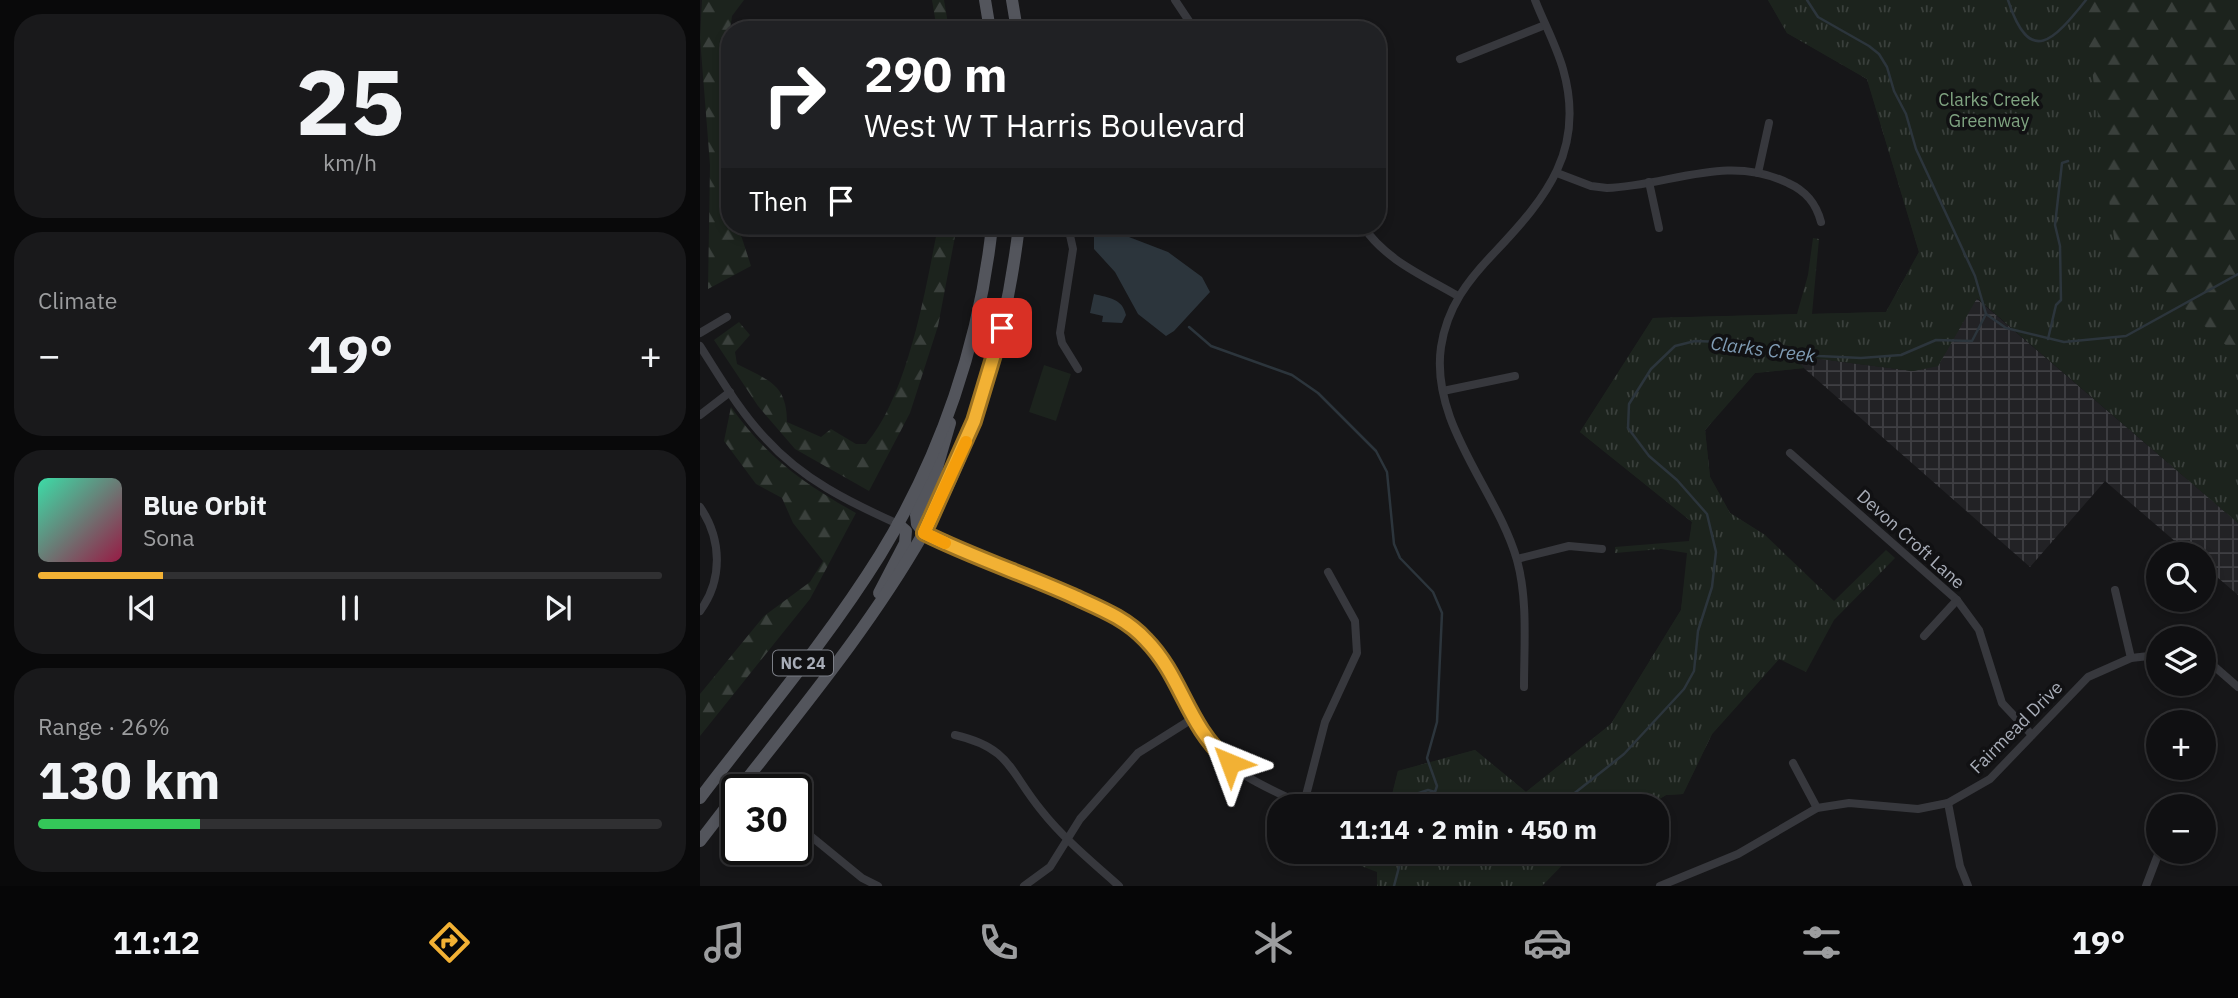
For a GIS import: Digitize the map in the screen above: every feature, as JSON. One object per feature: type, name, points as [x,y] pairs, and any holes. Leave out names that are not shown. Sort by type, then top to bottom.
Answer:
[{"type":"main road","points":[[985,0],[988,21]]},
{"type":"main road","points":[[1012,0],[1016,21]]},
{"type":"main road","name":"NC 24","points":[[700,797],[830,628],[898,524],[932,452],[956,392],[980,304],[991,235]]},
{"type":"main road","name":"NC 24","points":[[754,774],[864,625],[924,533],[956,465],[985,390],[1010,292],[1018,235]]},
{"type":"main road","points":[[924,533],[917,524],[916,515],[947,440],[956,392]]},
{"type":"main road","points":[[864,625],[905,542],[906,531],[898,524]]},
{"type":"main road","name":"NC 24","points":[[700,841],[721,816]]},
{"type":"street","points":[[1175,0],[1189,21]]},
{"type":"street","points":[[1524,687],[1523,595],[1517,559],[1454,424],[1443,391],[1441,348],[1445,328],[1458,296],[1478,269],[1540,203],[1557,173],[1566,146],[1570,107],[1562,67],[1535,0]]},
{"type":"street","points":[[1460,59],[1545,24]]},
{"type":"street","points":[[1758,173],[1769,124]]},
{"type":"street","points":[[1557,173],[1591,186],[1607,188],[1708,170],[1758,173],[1801,190],[1814,203],[1821,222]]},
{"type":"street","points":[[1649,182],[1659,228]]},
{"type":"street","points":[[1070,235],[1073,250],[1060,333],[1073,359],[1081,367]]},
{"type":"street","points":[[1370,235],[1395,260],[1458,296]]},
{"type":"street","points":[[700,333],[727,317]]},
{"type":"street","points":[[700,346],[765,439],[797,468],[829,490],[898,524]]},
{"type":"street","points":[[1443,391],[1515,376]]},
{"type":"street","points":[[700,415],[730,392]]},
{"type":"street","name":"Devon Croft Lane","points":[[1790,453],[1957,600],[1979,630],[2002,703],[2032,735]]},
{"type":"street","points":[[700,507],[712,530],[717,557],[712,587],[700,611]]},
{"type":"street","points":[[924,533],[1093,605],[1130,624],[1165,662],[1192,719],[1214,749],[1246,777],[1279,794]]},
{"type":"street","points":[[1517,559],[1569,546],[1602,550]]},
{"type":"street","points":[[1306,794],[1325,722],[1357,653],[1355,621],[1328,572]]},
{"type":"street","points":[[2115,590],[2131,658]]},
{"type":"street","points":[[1924,636],[1957,600]]},
{"type":"street","name":"Fairmead Drive","points":[[1660,886],[1738,855],[1817,808],[1849,803],[1918,809],[1948,803],[1990,779],[2088,677],[2131,658],[2146,656]]},
{"type":"street","points":[[2216,670],[2238,687]]},
{"type":"street","points":[[1024,886],[1050,867],[1070,841],[1080,819],[1138,753],[1192,719]]},
{"type":"street","points":[[955,735],[983,741],[1016,770],[1040,810],[1119,886]]},
{"type":"street","points":[[1793,763],[1817,808]]},
{"type":"street","points":[[1948,803],[1959,866],[1968,886]]},
{"type":"street","points":[[812,837],[862,878],[878,886]]},
{"type":"street","points":[[2146,886],[2154,864]]},
{"type":"street","points":[[855,886],[862,878]]},
{"type":"shaded area","points":[[1094,235],[1124,235],[1168,252],[1202,277],[1210,292],[1174,331],[1166,336],[1138,314],[1115,272],[1094,249]]},
{"type":"shaded area","points":[[1094,294],[1121,305],[1126,315],[1122,323],[1102,322],[1103,316],[1090,313]]},
{"type":"shaded area","points":[[1976,298],[2238,523],[2238,595],[2216,576],[2216,542],[2176,542],[2105,481],[2030,567],[1789,355],[1913,371]]},
{"type":"green space","points":[[702,0],[744,0],[731,21],[721,21],[721,235],[741,235],[751,266],[708,289],[710,165],[700,38]]},
{"type":"green space","points":[[932,0],[944,0],[948,21],[936,21]]},
{"type":"green space","name":"Clarks Creek Greenway","points":[[1768,0],[2238,0],[2238,523],[1977,298],[1938,366],[1913,371],[1790,355],[1804,368],[1755,373],[1705,430],[1710,477],[1730,513],[1765,535],[1779,659],[1712,734],[1683,794],[1392,794],[1398,771],[1475,750],[1526,792],[1611,724],[1681,610],[1692,522],[1580,432],[1653,318],[1886,312],[1919,252],[1867,79],[1787,33]]},
{"type":"green space","name":"Clarks Creek Greenway","points":[[1768,0],[2083,0],[2115,246],[2238,356],[2238,523],[1977,298],[1938,366],[1913,371],[1790,355],[1804,368],[1755,373],[1705,430],[1710,477],[1730,513],[1765,535],[1834,601],[1886,550],[1895,558],[1834,620],[1806,672],[1779,659],[1712,734],[1683,794],[1392,794],[1398,771],[1475,750],[1526,792],[1611,724],[1681,610],[1687,553],[1661,549],[1615,553],[1615,547],[1689,541],[1692,522],[1580,432],[1653,318],[1797,314],[1808,275],[1813,238],[1819,239],[1812,314],[1886,312],[1919,252],[1867,79],[1787,33]]},
{"type":"green space","points":[[936,235],[955,235],[938,326],[910,413],[869,491],[795,449],[758,406],[714,340],[739,322],[750,335],[735,352],[737,364],[773,384],[783,399],[787,422],[821,437],[831,429],[856,444],[866,444],[881,423],[893,398],[921,309]]},
{"type":"green space","points":[[1044,365],[1071,374],[1056,421],[1029,412]]},
{"type":"green space","points":[[731,407],[744,425],[787,468],[856,513],[810,599],[700,736],[700,694],[764,616],[810,582],[823,561],[793,523],[782,498],[756,484],[724,441]]},
{"type":"green space","points":[[1356,864],[1563,864],[1542,886],[1377,886],[1377,872]]},
{"type":"waterway","name":"Clarks Creek","points":[[1573,794],[1624,754],[1684,689],[1694,671],[1698,631],[1712,587],[1716,552],[1707,514],[1677,480],[1649,456],[1628,428],[1629,404],[1651,369],[1675,346],[1695,341],[1724,342],[1819,356],[1861,358],[1901,355],[1936,340],[1972,341],[1986,314],[1975,276],[1916,149],[1906,114],[1894,91],[1887,67],[1879,54],[1869,46],[1818,17],[1807,0]]},
{"type":"waterway","name":"Clarks Creek","points":[[2008,0],[2016,21],[2025,34],[2034,40],[2053,36],[2086,0]]},
{"type":"waterway","points":[[2048,339],[2056,305],[2061,300],[2060,246],[2055,225],[2062,163],[2068,161]]},
{"type":"waterway","points":[[1986,314],[2006,328],[2064,342],[2126,336],[2238,274]]},
{"type":"waterway","points":[[1189,327],[1211,346],[1292,375],[1318,393],[1376,451],[1387,472],[1394,544],[1400,558],[1433,592],[1442,613],[1437,722],[1427,758],[1437,786],[1435,792],[1428,790],[1416,794]]},
{"type":"waterway","name":"Clarks Creek","points":[[1394,886],[1400,864]]},
{"type":"slow traffic","points":[[945,543],[924,533],[966,442]]},
{"type":"route","points":[[1002,328],[974,421],[924,533],[1066,593],[1130,624],[1165,662],[1192,719],[1214,749],[1230,763]]}]
